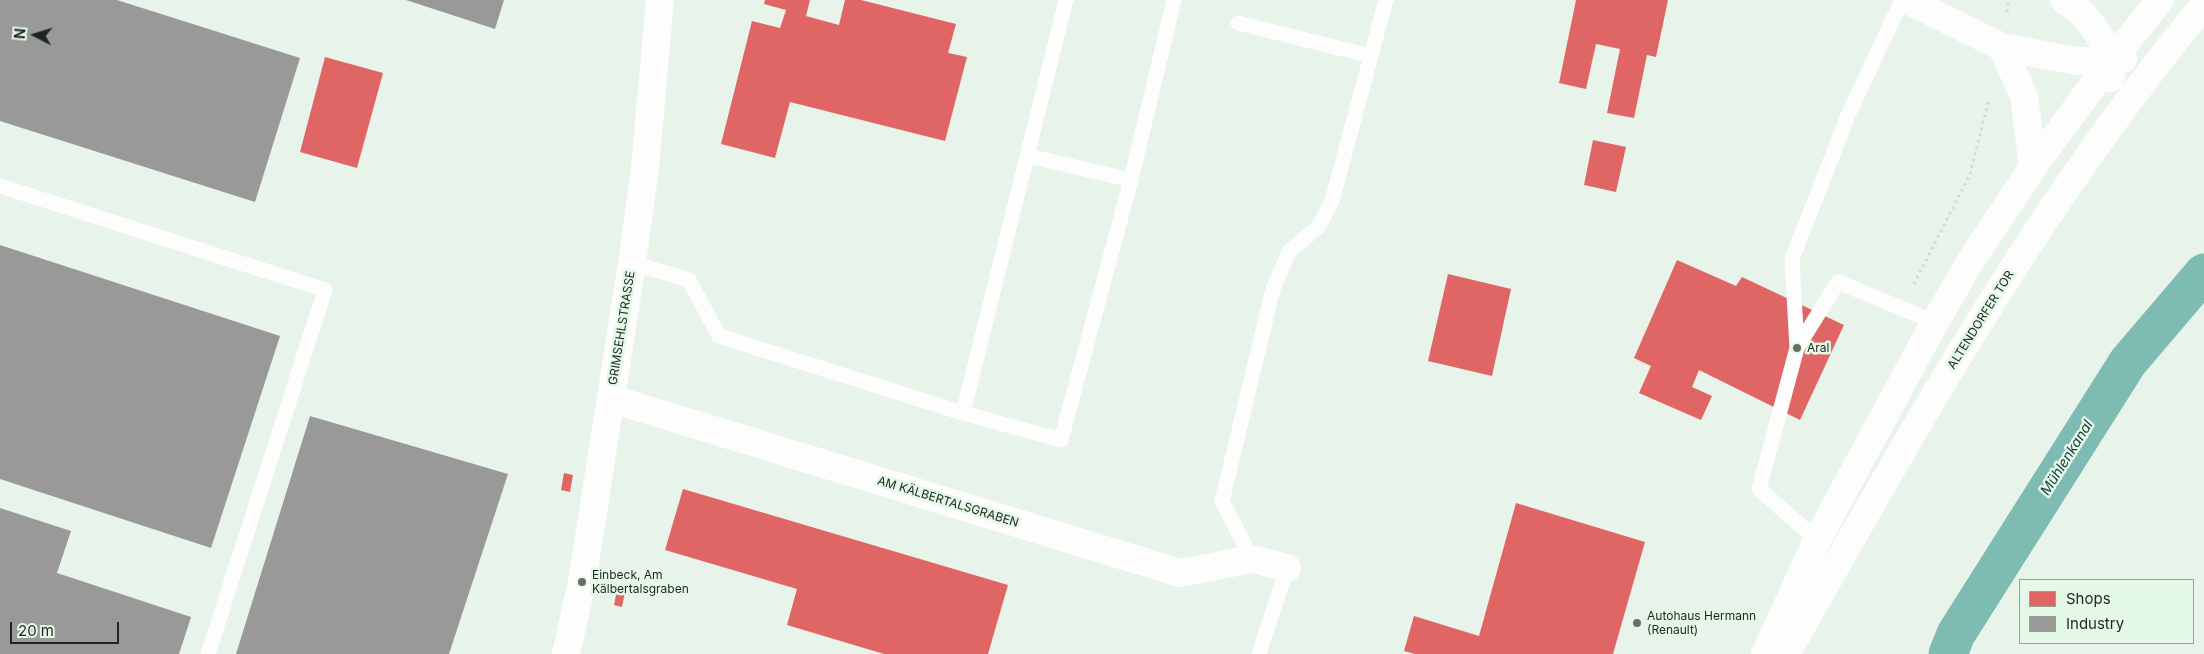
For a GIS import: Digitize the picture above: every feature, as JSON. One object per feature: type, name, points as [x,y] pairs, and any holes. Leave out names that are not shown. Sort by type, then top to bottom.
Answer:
[{"type":"main road","name":"GRIMSEHLSTRASSE","points":[[566,654],[582,582],[632,263],[645,168],[660,0]]},
{"type":"main road","points":[[1907,0],[2002,47],[2077,61],[2111,61],[2166,50]]},
{"type":"main road","points":[[2064,0],[2074,5],[2096,29],[2111,61],[2112,122]]},
{"type":"main road","points":[[1765,654],[1817,540],[1935,322],[1974,257],[2033,167],[2111,61],[2160,0]]},
{"type":"main road","name":"ALTENDORFER TOR","points":[[1786,654],[1911,434],[2021,254],[2112,122],[2166,50],[2204,5]]},
{"type":"main road","points":[[2002,47],[2024,96],[2033,167]]},
{"type":"main road","name":"AM KÄLBERTALSGRABEN","points":[[612,399],[1180,573],[1252,559],[1287,568]]},
{"type":"lane","points":[[963,412],[1066,0]]},
{"type":"lane","points":[[632,263],[689,280],[719,336],[963,412],[1061,440],[1131,180],[1174,0]]},
{"type":"lane","points":[[1252,559],[1222,502],[1272,289],[1289,252],[1319,226],[1332,201],[1386,0]]},
{"type":"lane","points":[[1797,348],[1792,259],[1849,112],[1902,0]]},
{"type":"lane","points":[[1238,23],[1371,56]]},
{"type":"lane","points":[[1028,156],[1131,180]]},
{"type":"lane","points":[[0,186],[325,290],[208,654]]},
{"type":"lane","points":[[1817,540],[1759,489],[1797,348],[1838,282],[1935,322]]},
{"type":"lane","points":[[1259,654],[1287,568]]},
{"type":"building: Shops","points":[[765,0],[810,0],[806,16],[839,25],[845,0],[861,0],[956,24],[948,53],[967,57],[945,141],[790,102],[775,158],[721,144],[752,21],[780,28],[786,10],[764,4]]},
{"type":"building: Shops","points":[[1576,0],[1668,0],[1656,57],[1647,55],[1634,118],[1607,113],[1620,49],[1596,44],[1586,89],[1559,83]]},
{"type":"building: Shops","points":[[325,57],[383,73],[357,168],[300,152]]},
{"type":"building: Shops","points":[[1593,140],[1626,147],[1616,192],[1584,185]]},
{"type":"building: Shops","points":[[1677,260],[1736,286],[1742,277],[1844,325],[1800,420],[1699,370],[1692,387],[1712,396],[1701,420],[1639,393],[1651,366],[1634,358]]},
{"type":"building: Shops","points":[[1448,274],[1511,289],[1492,376],[1428,361]]},
{"type":"building: Shops","points":[[564,473],[573,475],[570,492],[561,490]]},
{"type":"building: Shops","points":[[683,489],[1008,585],[988,654],[884,654],[787,625],[797,589],[665,550]]},
{"type":"building: Shops","points":[[1516,503],[1645,542],[1613,654],[1415,654],[1404,651],[1414,616],[1479,636]]},
{"type":"building: Shops","points":[[618,585],[626,587],[622,607],[614,605]]},
{"type":"building: Industry","points":[[0,0],[117,0],[300,58],[255,202],[0,121]]},
{"type":"building: Industry","points":[[406,0],[504,0],[495,29]]},
{"type":"building: Industry","points":[[0,245],[280,336],[211,548],[0,479]]},
{"type":"building: Industry","points":[[310,416],[508,474],[449,654],[236,654]]},
{"type":"building: Industry","points":[[0,508],[71,531],[57,573],[191,617],[179,654],[0,654]]},
{"type":"waterway","name":"Mühlenkanal","points":[[1948,654],[1956,634],[2128,362],[2204,273]]},
{"type":"place","name":"Aral","points":[[1797,348]]},
{"type":"place","name":"Einbeck, Am Kälbertalsgraben","points":[[582,582]]},
{"type":"place","name":"Autohaus Hermann (Renault)","points":[[1637,623]]}]
